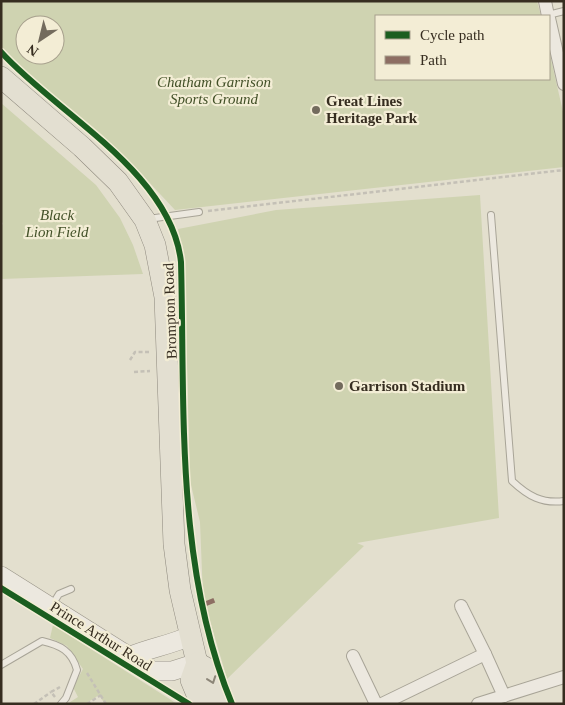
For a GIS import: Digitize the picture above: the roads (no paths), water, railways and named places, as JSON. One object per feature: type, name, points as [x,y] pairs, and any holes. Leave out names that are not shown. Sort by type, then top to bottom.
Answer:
[{"type":"main road","name":"Brompton Road","points":[[1,77],[109,173],[129,195],[145,220],[158,256],[165,297],[173,535],[180,590],[196,663]]},
{"type":"main road","name":"Prince Arthur Road","points":[[1,576],[50,608],[131,656],[152,671],[172,671],[196,663]]},
{"type":"main road","name":"Prince Arthur Road","points":[[131,656],[144,650],[169,646],[190,636]]},
{"type":"main road","points":[[201,704],[192,680],[196,663],[208,669],[220,704]]},
{"type":"street","points":[[545,1],[548,15]]},
{"type":"street","points":[[550,24],[564,84]]},
{"type":"street","points":[[461,606],[504,696]]},
{"type":"street","points":[[382,704],[485,654]]},
{"type":"street","points":[[353,656],[376,704]]},
{"type":"street","points":[[478,704],[564,677]]},
{"type":"lane","points":[[550,15],[564,11]]},
{"type":"lane","points":[[145,220],[198,212]]},
{"type":"lane","points":[[491,215],[512,481],[527,495],[550,503],[564,501]]},
{"type":"lane","points":[[50,608],[59,594],[71,589]]},
{"type":"lane","points":[[1,666],[42,641],[60,645],[69,653],[77,670],[66,698],[61,704]]},
{"type":"place","name":"Great Lines Heritage Park","points":[[316,110]]},
{"type":"place","name":"Garrison Stadium","points":[[339,386]]},
{"type":"park label","name":"Chatham Garrison Sports Ground","points":[[214,90]]},
{"type":"park label","name":"Black Lion Field","points":[[57,224]]}]
